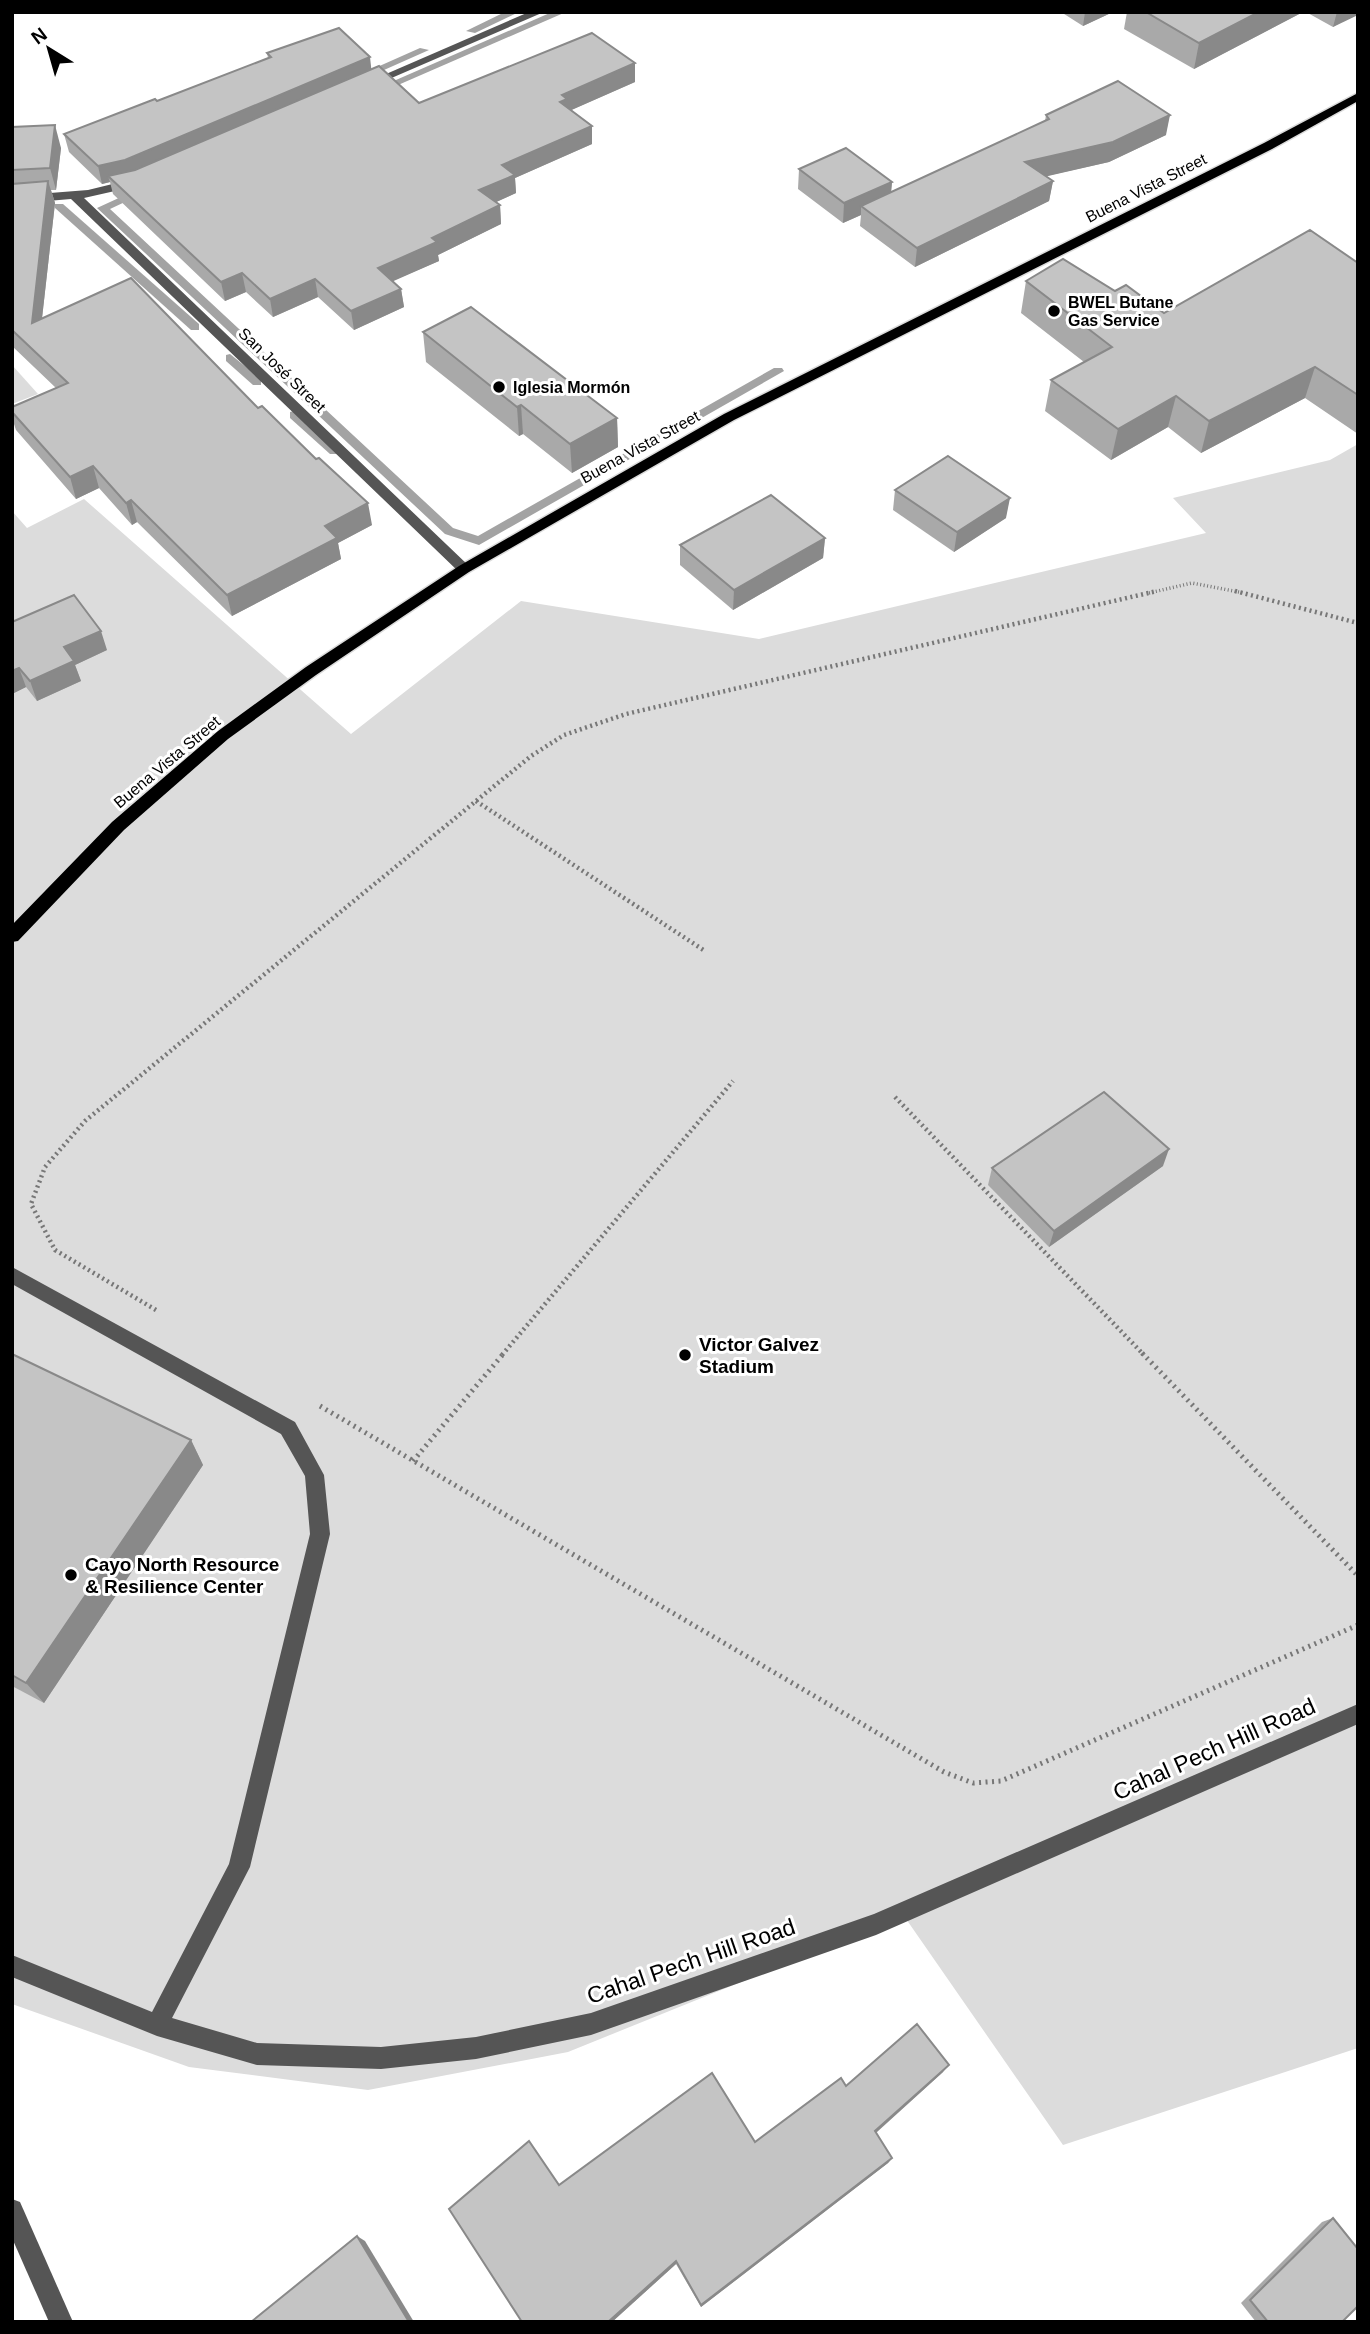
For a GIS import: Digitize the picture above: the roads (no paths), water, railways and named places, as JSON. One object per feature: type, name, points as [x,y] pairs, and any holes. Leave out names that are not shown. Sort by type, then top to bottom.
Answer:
[{"type":"main road","name":"Buena Vista Street","points":[[12,936],[118,827],[223,735],[311,671],[464,569],[729,417],[1268,146],[1358,96]]},
{"type":"street","points":[[355,90],[539,12]]},
{"type":"street","points":[[12,200],[108,191],[146,178]]},
{"type":"street","name":"San José Street","points":[[75,196],[464,569]]},
{"type":"street","points":[[12,1275],[288,1428],[314,1475],[320,1534],[239,1867],[157,2025]]},
{"type":"street","name":"Cahal Pech Hill Road","points":[[12,1966],[157,2025],[257,2054],[381,2058],[476,2048],[591,2024],[876,1924],[1358,1714]]},
{"type":"street","points":[[12,2210],[61,2322]]},
{"type":"waterway","points":[[471,31],[514,12]]},
{"type":"waterway","points":[[378,90],[561,12]]},
{"type":"waterway","points":[[362,76],[424,50]]},
{"type":"waterway","points":[[138,193],[103,208],[449,531],[479,541],[778,371]]},
{"type":"waterway","points":[[59,206],[195,327]]},
{"type":"waterway","points":[[230,358],[257,382]]},
{"type":"waterway","points":[[294,415],[334,451]]},
{"type":"place","name":"BWEL Butane Gas Service","points":[[1054,311]]},
{"type":"place","name":"Iglesia Mormón","points":[[499,387]]},
{"type":"place","name":"Victor Galvez Stadium","points":[[685,1355]]},
{"type":"place","name":"Cayo North Resource & Resilience Center","points":[[71,1575]]}]
